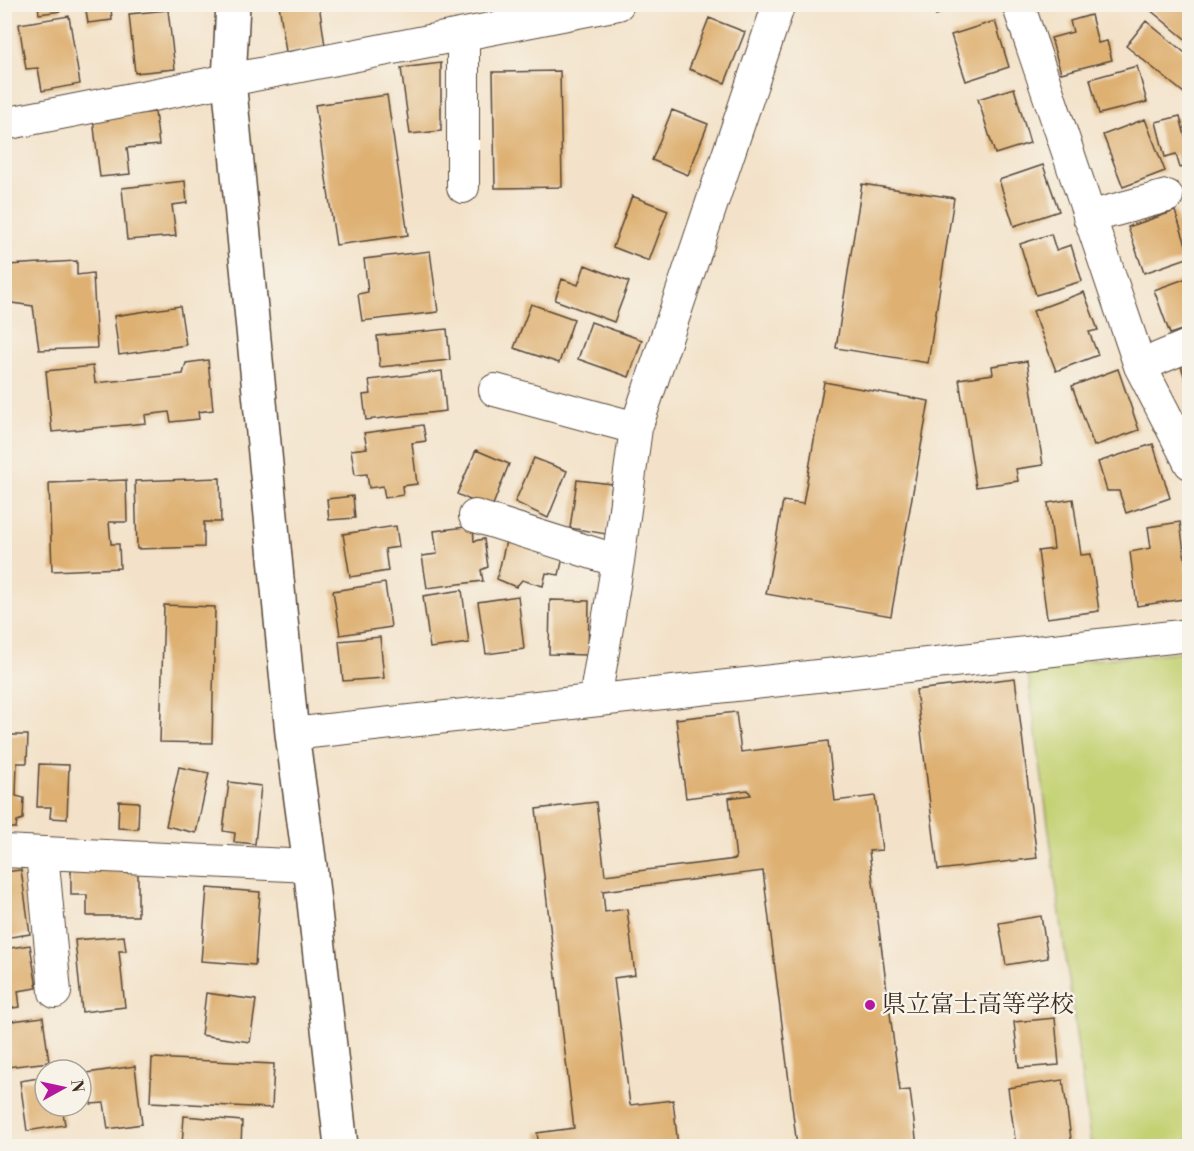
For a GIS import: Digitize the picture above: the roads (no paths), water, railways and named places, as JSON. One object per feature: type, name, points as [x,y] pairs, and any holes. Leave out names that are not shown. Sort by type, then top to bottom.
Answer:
[{"type":"street","points":[[233,4],[229,80],[292,734],[310,866],[341,1146]]},
{"type":"street","points":[[4,124],[618,4]]},
{"type":"street","points":[[596,700],[636,428],[779,4]]},
{"type":"street","points":[[1018,4],[1140,366],[1190,463]]},
{"type":"street","points":[[463,35],[463,187]]},
{"type":"street","points":[[1089,217],[1167,196]]},
{"type":"street","points":[[1140,366],[1190,345]]},
{"type":"street","points":[[495,390],[636,428]]},
{"type":"street","points":[[475,516],[618,561]]},
{"type":"street","points":[[292,734],[1190,635]]},
{"type":"street","points":[[4,851],[310,866]]},
{"type":"street","points":[[42,853],[56,992]]},
{"type":"place","name":"県立富士高等学校","points":[[870,1005]]}]
